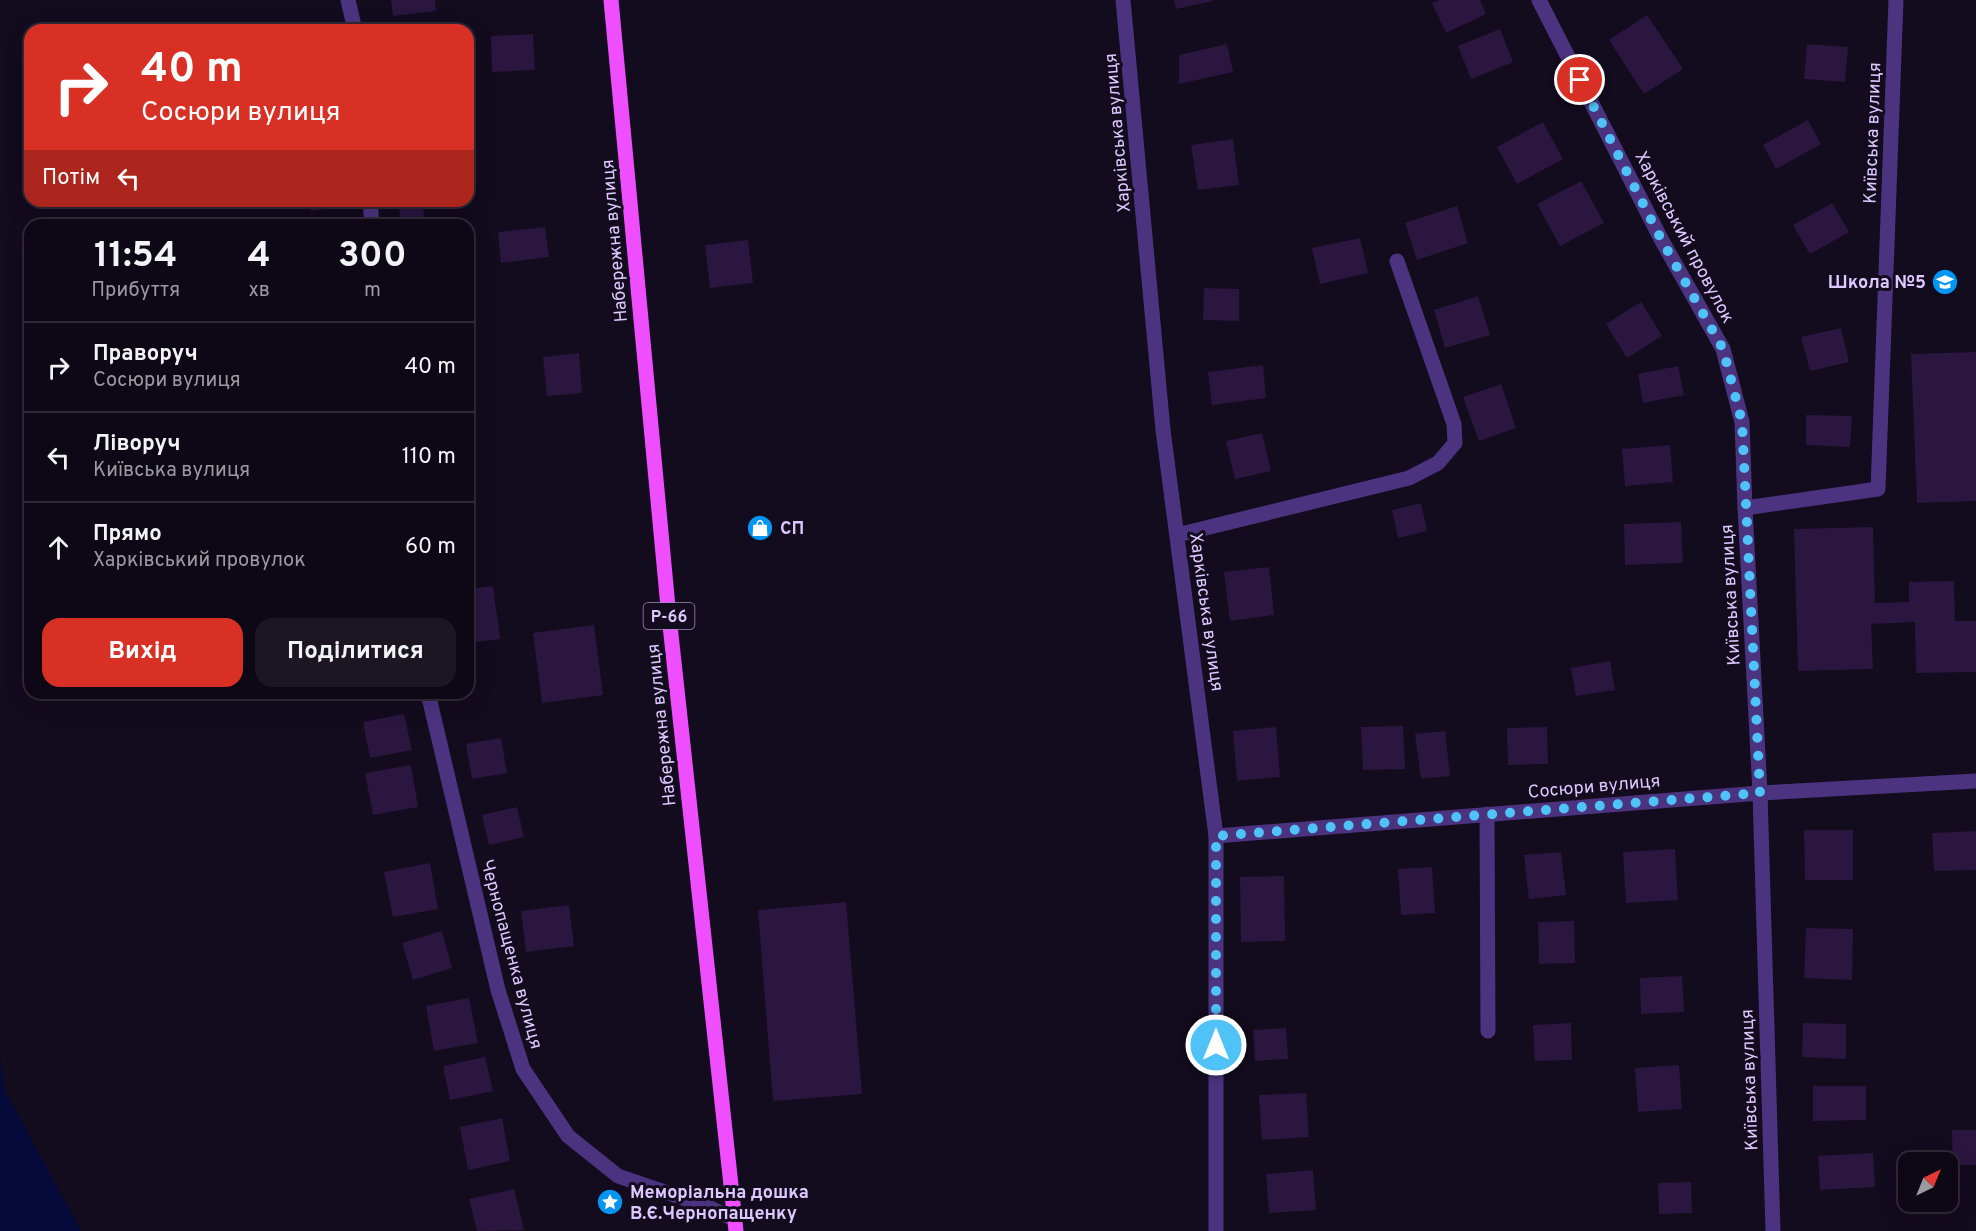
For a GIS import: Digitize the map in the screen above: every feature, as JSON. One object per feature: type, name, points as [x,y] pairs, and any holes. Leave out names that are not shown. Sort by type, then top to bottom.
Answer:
[{"type":"main road","name":"Набережна вулиця","points":[[611,0],[667,595],[735,1225]]},
{"type":"street","points":[[348,0],[353,24]]},
{"type":"street","name":"Харківська вулиця","points":[[1123,0],[1163,430],[1216,836],[1216,1231]]},
{"type":"street","name":"Харківський провулок","points":[[1539,0],[1661,239],[1723,349],[1742,422],[1745,508]]},
{"type":"street","name":"Київська вулиця","points":[[1773,1231],[1760,793],[1745,508],[1878,489],[1896,0]]},
{"type":"street","points":[[1177,535],[1409,478],[1438,463],[1455,443],[1454,424],[1397,261]]},
{"type":"street","name":"Чернопащенка вулиця","points":[[429,699],[498,990],[523,1069],[568,1136],[618,1176],[706,1206],[735,1225]]},
{"type":"street","name":"Сосюри вулиця","points":[[1216,836],[1760,793],[1976,781]]},
{"type":"street","points":[[1487,814],[1488,1031]]},
{"type":"shaded area","points":[[0,1058],[5,1091],[81,1231],[0,1231]]},
{"type":"building","points":[[391,0],[435,0],[436,11],[393,16]]},
{"type":"building","points":[[1174,0],[1213,0],[1213,1],[1176,9]]},
{"type":"building","points":[[1439,0],[1480,0],[1486,14],[1446,33],[1432,3]]},
{"type":"building","points":[[1647,15],[1683,69],[1644,94],[1609,40]]},
{"type":"building","points":[[1500,29],[1513,62],[1471,79],[1458,46]]},
{"type":"building","points":[[533,34],[535,70],[492,72],[491,36]]},
{"type":"building","points":[[1227,44],[1233,72],[1179,84],[1179,55]]},
{"type":"building","points":[[1807,44],[1848,47],[1845,82],[1804,79]]},
{"type":"building","points":[[1808,120],[1821,144],[1776,169],[1763,145]]},
{"type":"building","points":[[1543,122],[1563,159],[1517,184],[1497,147]]},
{"type":"building","points":[[1233,139],[1239,185],[1198,190],[1191,145]]},
{"type":"building","points":[[1581,181],[1604,223],[1560,246],[1537,204]]},
{"type":"building","points":[[1832,203],[1849,232],[1810,254],[1793,225]]},
{"type":"building","points":[[1457,206],[1468,243],[1417,260],[1405,223]]},
{"type":"building","points":[[311,207],[341,207],[311,211]]},
{"type":"building","points":[[399,207],[423,207],[424,218],[400,219]]},
{"type":"building","points":[[545,227],[549,257],[501,263],[498,232]]},
{"type":"building","points":[[1360,238],[1368,273],[1320,284],[1312,248]]},
{"type":"building","points":[[748,240],[753,283],[710,288],[705,245]]},
{"type":"building","points":[[1204,288],[1239,289],[1239,321],[1203,320]]},
{"type":"building","points":[[1478,296],[1490,335],[1445,348],[1434,310]]},
{"type":"building","points":[[1641,302],[1662,336],[1627,358],[1606,324]]},
{"type":"building","points":[[1841,328],[1849,362],[1810,371],[1801,337]]},
{"type":"building","points":[[1976,352],[1976,501],[1917,503],[1911,354]]},
{"type":"building","points":[[579,353],[582,393],[547,396],[543,357]]},
{"type":"building","points":[[1263,365],[1266,398],[1212,405],[1208,372]]},
{"type":"building","points":[[1678,366],[1684,395],[1643,403],[1638,374]]},
{"type":"building","points":[[1501,384],[1516,428],[1479,441],[1463,397]]},
{"type":"building","points":[[1806,415],[1852,416],[1850,447],[1806,445]]},
{"type":"building","points":[[1262,433],[1271,471],[1235,479],[1226,441]]},
{"type":"building","points":[[1670,445],[1673,482],[1625,486],[1622,449]]},
{"type":"building","points":[[1421,503],[1427,531],[1398,538],[1392,510]]},
{"type":"building","points":[[1681,522],[1683,563],[1625,565],[1624,524]]},
{"type":"building","points":[[1873,527],[1875,603],[1909,602],[1909,582],[1954,581],[1955,621],[1976,621],[1976,672],[1916,673],[1915,622],[1871,624],[1873,669],[1798,671],[1794,529]]},
{"type":"building","points":[[1269,567],[1274,615],[1230,621],[1224,572]]},
{"type":"building","points":[[493,586],[500,639],[474,642],[474,588]]},
{"type":"building","points":[[594,625],[603,695],[542,703],[533,633]]},
{"type":"building","points":[[1610,661],[1615,690],[1576,696],[1571,668]]},
{"type":"building","points":[[404,714],[412,750],[370,758],[363,722]]},
{"type":"building","points":[[1403,726],[1405,769],[1363,770],[1361,727]]},
{"type":"building","points":[[1276,727],[1280,777],[1237,781],[1233,731]]},
{"type":"building","points":[[1547,727],[1548,764],[1508,765],[1507,728]]},
{"type":"building","points":[[1445,731],[1450,776],[1421,779],[1415,734]]},
{"type":"building","points":[[501,738],[507,773],[472,779],[466,744]]},
{"type":"building","points":[[411,765],[418,807],[373,815],[365,773]]},
{"type":"building","points":[[517,807],[524,837],[489,845],[482,815]]},
{"type":"building","points":[[1804,830],[1853,830],[1853,880],[1805,880]]},
{"type":"building","points":[[1976,831],[1976,870],[1934,871],[1932,833]]},
{"type":"building","points":[[1675,849],[1678,900],[1626,903],[1623,852]]},
{"type":"building","points":[[1561,852],[1566,895],[1529,899],[1524,855]]},
{"type":"building","points":[[430,863],[438,909],[393,917],[384,872]]},
{"type":"building","points":[[1432,867],[1435,913],[1401,915],[1398,869]]},
{"type":"building","points":[[1284,876],[1285,941],[1241,942],[1240,877]]},
{"type":"building","points":[[846,902],[862,1094],[773,1101],[758,910]]},
{"type":"building","points":[[569,905],[574,946],[526,952],[521,911]]},
{"type":"building","points":[[1574,921],[1575,963],[1539,964],[1538,922]]},
{"type":"building","points":[[1806,928],[1853,929],[1852,980],[1804,978]]},
{"type":"building","points":[[442,931],[452,968],[413,980],[402,943]]},
{"type":"building","points":[[1682,976],[1684,1012],[1641,1014],[1640,978]]},
{"type":"building","points":[[469,998],[478,1043],[434,1051],[426,1006]]},
{"type":"building","points":[[1571,1023],[1572,1060],[1535,1061],[1533,1025]]},
{"type":"building","points":[[1803,1023],[1846,1024],[1846,1059],[1802,1057]]},
{"type":"building","points":[[1286,1028],[1288,1059],[1255,1061],[1253,1030]]},
{"type":"building","points":[[485,1057],[493,1091],[450,1100],[443,1066]]},
{"type":"building","points":[[1679,1065],[1682,1109],[1638,1112],[1635,1068]]},
{"type":"building","points":[[1813,1086],[1866,1086],[1866,1120],[1813,1121]]},
{"type":"building","points":[[1306,1093],[1309,1137],[1262,1140],[1259,1095]]},
{"type":"building","points":[[502,1118],[510,1161],[468,1170],[460,1127]]},
{"type":"building","points":[[1952,1130],[1976,1130],[1976,1165],[1958,1165],[1958,1152],[1953,1152]]},
{"type":"building","points":[[1873,1153],[1875,1187],[1820,1190],[1818,1156]]},
{"type":"building","points":[[1313,1170],[1316,1210],[1269,1213],[1266,1174]]},
{"type":"building","points":[[1691,1182],[1692,1213],[1659,1214],[1658,1183]]},
{"type":"building","points":[[514,1189],[524,1230],[477,1231],[469,1199]]},
{"type":"place","name":"Школа №5","points":[[1945,282]]},
{"type":"place","name":"СП","points":[[760,528]]},
{"type":"place","name":"Меморіальна дошка В.Є.Чернопащенку","points":[[610,1202]]},
{"type":"route","points":[[1216,1045],[1216,836],[1760,793],[1742,422],[1723,349],[1661,239],[1580,80]]}]
